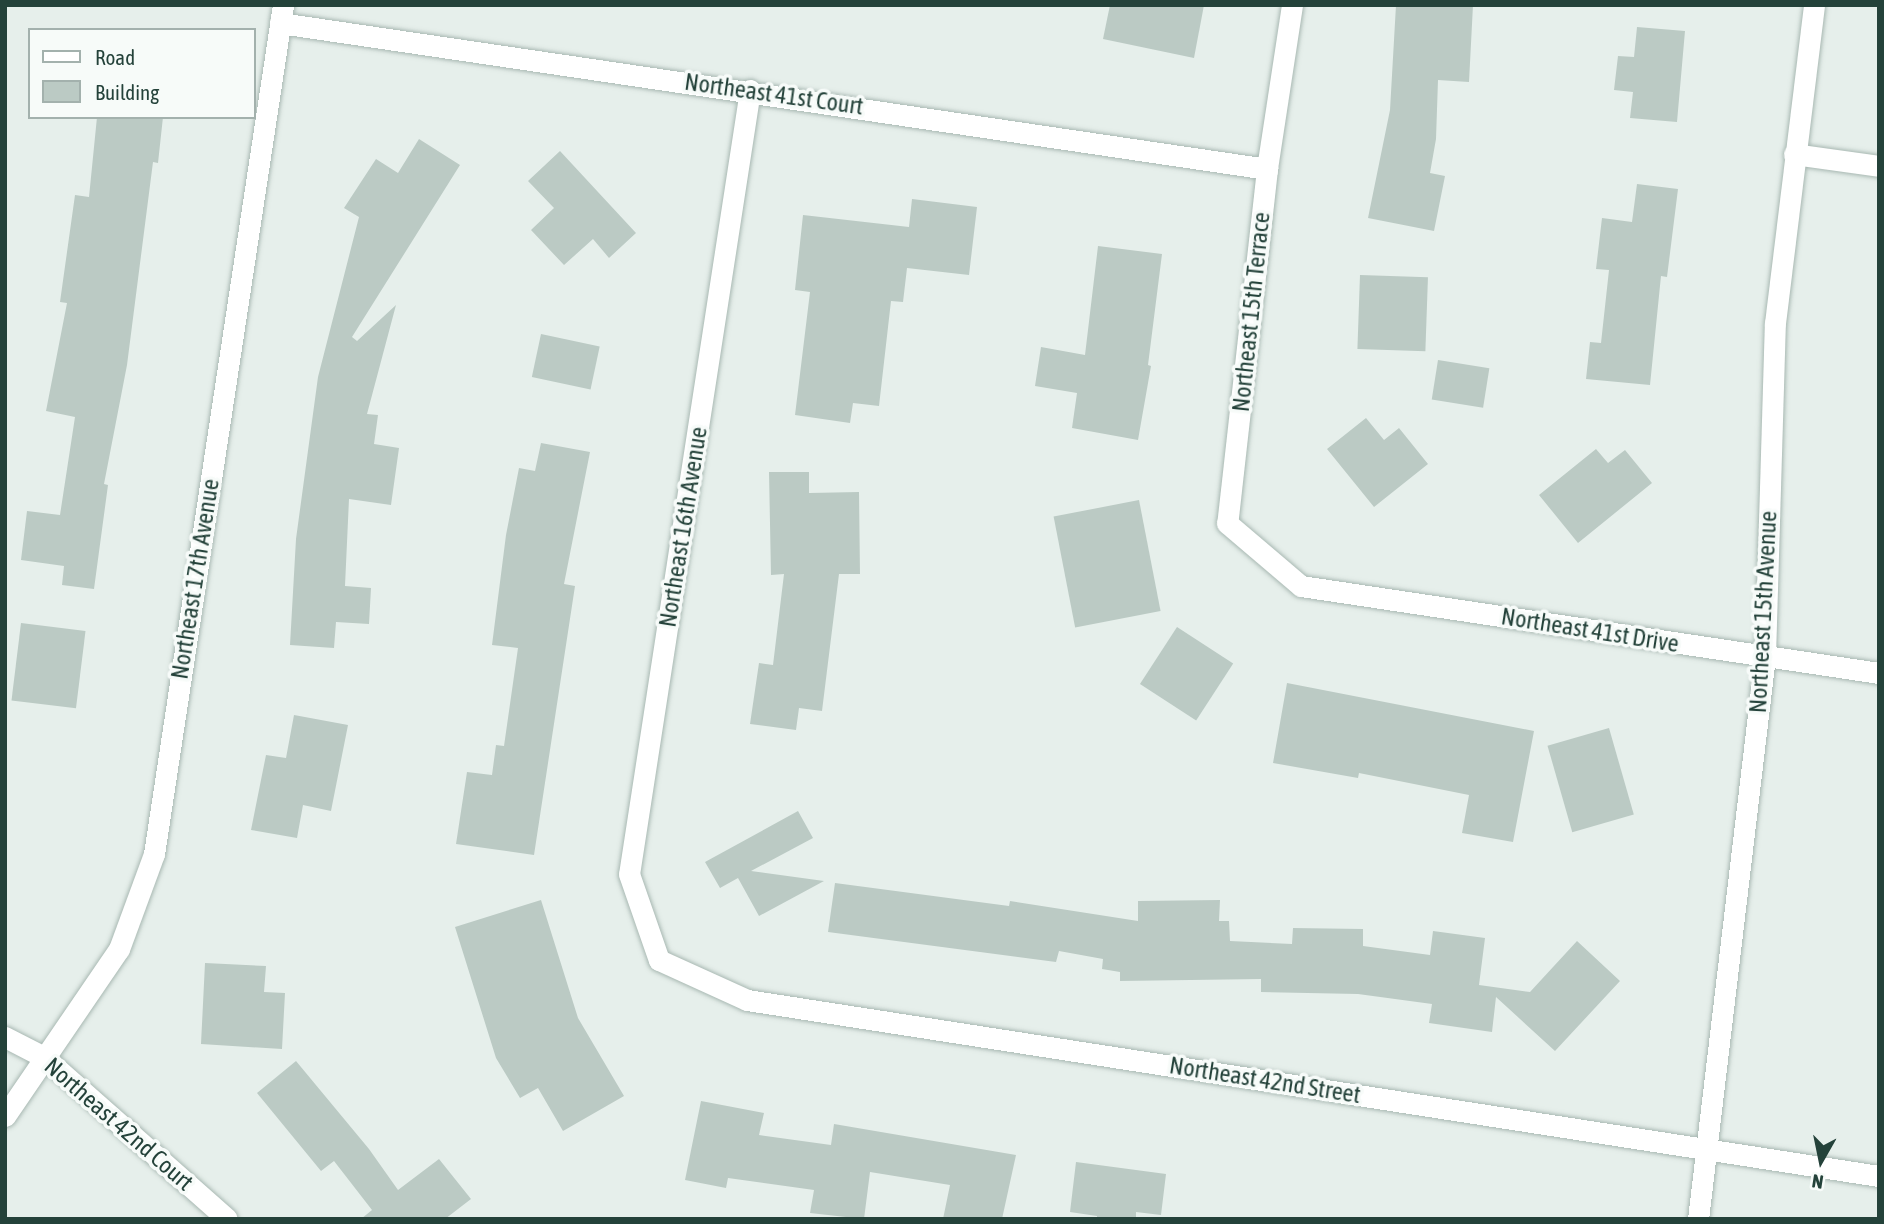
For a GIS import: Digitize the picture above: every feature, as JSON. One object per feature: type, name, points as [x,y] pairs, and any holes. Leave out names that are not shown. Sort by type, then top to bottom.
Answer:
[{"type":"street","name":"Northeast 15th Terrace","points":[[1292,5],[1267,169],[1227,523],[1301,586]]},
{"type":"street","name":"Northeast 15th Avenue","points":[[1698,1219],[1709,1149],[1765,656],[1775,323],[1814,5]]},
{"type":"street","name":"Northeast 41st Court","points":[[281,14],[750,90],[1267,169]]},
{"type":"street","name":"Northeast 17th Avenue","points":[[5,1116],[118,949],[153,855],[281,14]]},
{"type":"street","name":"Northeast 16th Avenue","points":[[659,960],[629,874],[750,90]]},
{"type":"street","points":[[1794,154],[1879,166]]},
{"type":"street","name":"Northeast 41st Drive","points":[[1301,586],[1879,673]]},
{"type":"street","name":"Northeast 42nd Street","points":[[659,960],[747,1000],[1879,1176]]},
{"type":"street","name":"Northeast 42nd Court","points":[[5,1037],[44,1058],[228,1219]]},
{"type":"building","points":[[1110,5],[1204,5],[1194,58],[1103,39]]},
{"type":"building","points":[[1396,5],[1473,5],[1469,82],[1438,80],[1436,139],[1430,173],[1445,176],[1434,231],[1368,218],[1390,110]]},
{"type":"building","points":[[1637,27],[1685,31],[1677,122],[1630,118],[1633,92],[1614,90],[1618,56],[1634,57]]},
{"type":"building","points":[[97,119],[163,119],[158,163],[153,162],[127,365],[104,484],[108,485],[94,589],[62,585],[64,566],[21,560],[27,511],[60,515],[75,417],[46,411],[67,303],[60,302],[75,195],[89,197]]},
{"type":"building","points":[[419,139],[460,165],[352,337],[357,341],[396,305],[367,414],[378,415],[374,444],[399,448],[391,505],[349,499],[345,586],[371,588],[369,624],[336,622],[334,648],[290,645],[296,539],[318,377],[359,217],[344,208],[376,159],[398,173]]},
{"type":"building","points":[[560,151],[636,233],[609,258],[593,239],[564,265],[531,230],[554,208],[528,181]]},
{"type":"building","points":[[1637,184],[1678,189],[1667,277],[1661,276],[1650,385],[1586,379],[1590,342],[1601,343],[1609,270],[1596,269],[1602,218],[1632,222]]},
{"type":"building","points":[[912,199],[977,207],[969,275],[907,268],[903,302],[891,301],[879,406],[853,403],[850,423],[795,415],[810,292],[795,290],[803,215],[909,227]]},
{"type":"building","points":[[1098,246],[1162,254],[1148,365],[1151,366],[1138,440],[1072,428],[1077,393],[1035,386],[1041,347],[1085,355]]},
{"type":"building","points":[[1360,275],[1428,277],[1425,351],[1357,349]]},
{"type":"building","points":[[541,334],[600,346],[591,390],[532,377]]},
{"type":"building","points":[[1438,360],[1489,368],[1483,408],[1432,400]]},
{"type":"building","points":[[1366,418],[1384,440],[1399,428],[1428,464],[1374,507],[1327,449]]},
{"type":"building","points":[[541,443],[590,452],[564,584],[575,586],[534,855],[456,844],[467,772],[492,775],[496,745],[504,746],[518,648],[492,645],[506,535],[519,468],[535,471]]},
{"type":"building","points":[[1596,449],[1608,463],[1625,450],[1652,483],[1578,543],[1539,495]]},
{"type":"building","points":[[769,472],[809,472],[809,493],[859,492],[860,574],[839,574],[822,711],[799,708],[796,730],[750,724],[759,663],[773,665],[784,574],[771,575]]},
{"type":"building","points":[[1139,500],[1161,611],[1075,628],[1054,517]]},
{"type":"building","points":[[21,623],[86,631],[76,708],[11,700]]},
{"type":"building","points":[[1177,627],[1233,663],[1196,721],[1140,684]]},
{"type":"building","points":[[1287,683],[1534,731],[1513,842],[1462,833],[1469,795],[1359,773],[1358,778],[1273,763]]},
{"type":"building","points":[[294,715],[348,725],[331,811],[303,805],[297,838],[251,830],[266,755],[286,758]]},
{"type":"building","points":[[1609,728],[1634,815],[1572,832],[1547,746]]},
{"type":"building","points":[[798,811],[813,838],[751,871],[824,881],[759,916],[738,878],[720,888],[705,862]]},
{"type":"building","points":[[835,883],[1009,906],[1010,901],[1138,921],[1138,901],[1220,900],[1219,921],[1229,921],[1230,941],[1292,944],[1293,928],[1363,929],[1363,946],[1430,955],[1433,931],[1485,938],[1479,985],[1530,992],[1577,941],[1620,981],[1555,1051],[1496,997],[1492,1032],[1429,1023],[1432,1004],[1358,994],[1261,992],[1261,979],[1120,981],[1120,972],[1102,969],[1103,959],[1059,951],[1056,962],[828,932]]},
{"type":"building","points":[[541,900],[578,1018],[624,1096],[563,1131],[538,1088],[520,1098],[496,1058],[455,927]]},
{"type":"building","points":[[205,963],[266,966],[264,992],[285,993],[282,1049],[201,1044]]},
{"type":"building","points":[[296,1061],[369,1149],[398,1190],[439,1159],[471,1199],[445,1219],[361,1219],[372,1210],[334,1161],[321,1171],[257,1093]]},
{"type":"building","points":[[701,1101],[764,1113],[759,1135],[831,1145],[834,1124],[1016,1155],[1002,1219],[943,1219],[950,1185],[870,1172],[864,1219],[810,1213],[814,1190],[728,1178],[726,1188],[685,1180]]},
{"type":"building","points":[[1076,1162],[1166,1174],[1161,1215],[1136,1212],[1136,1219],[1097,1219],[1097,1216],[1070,1212]]}]
